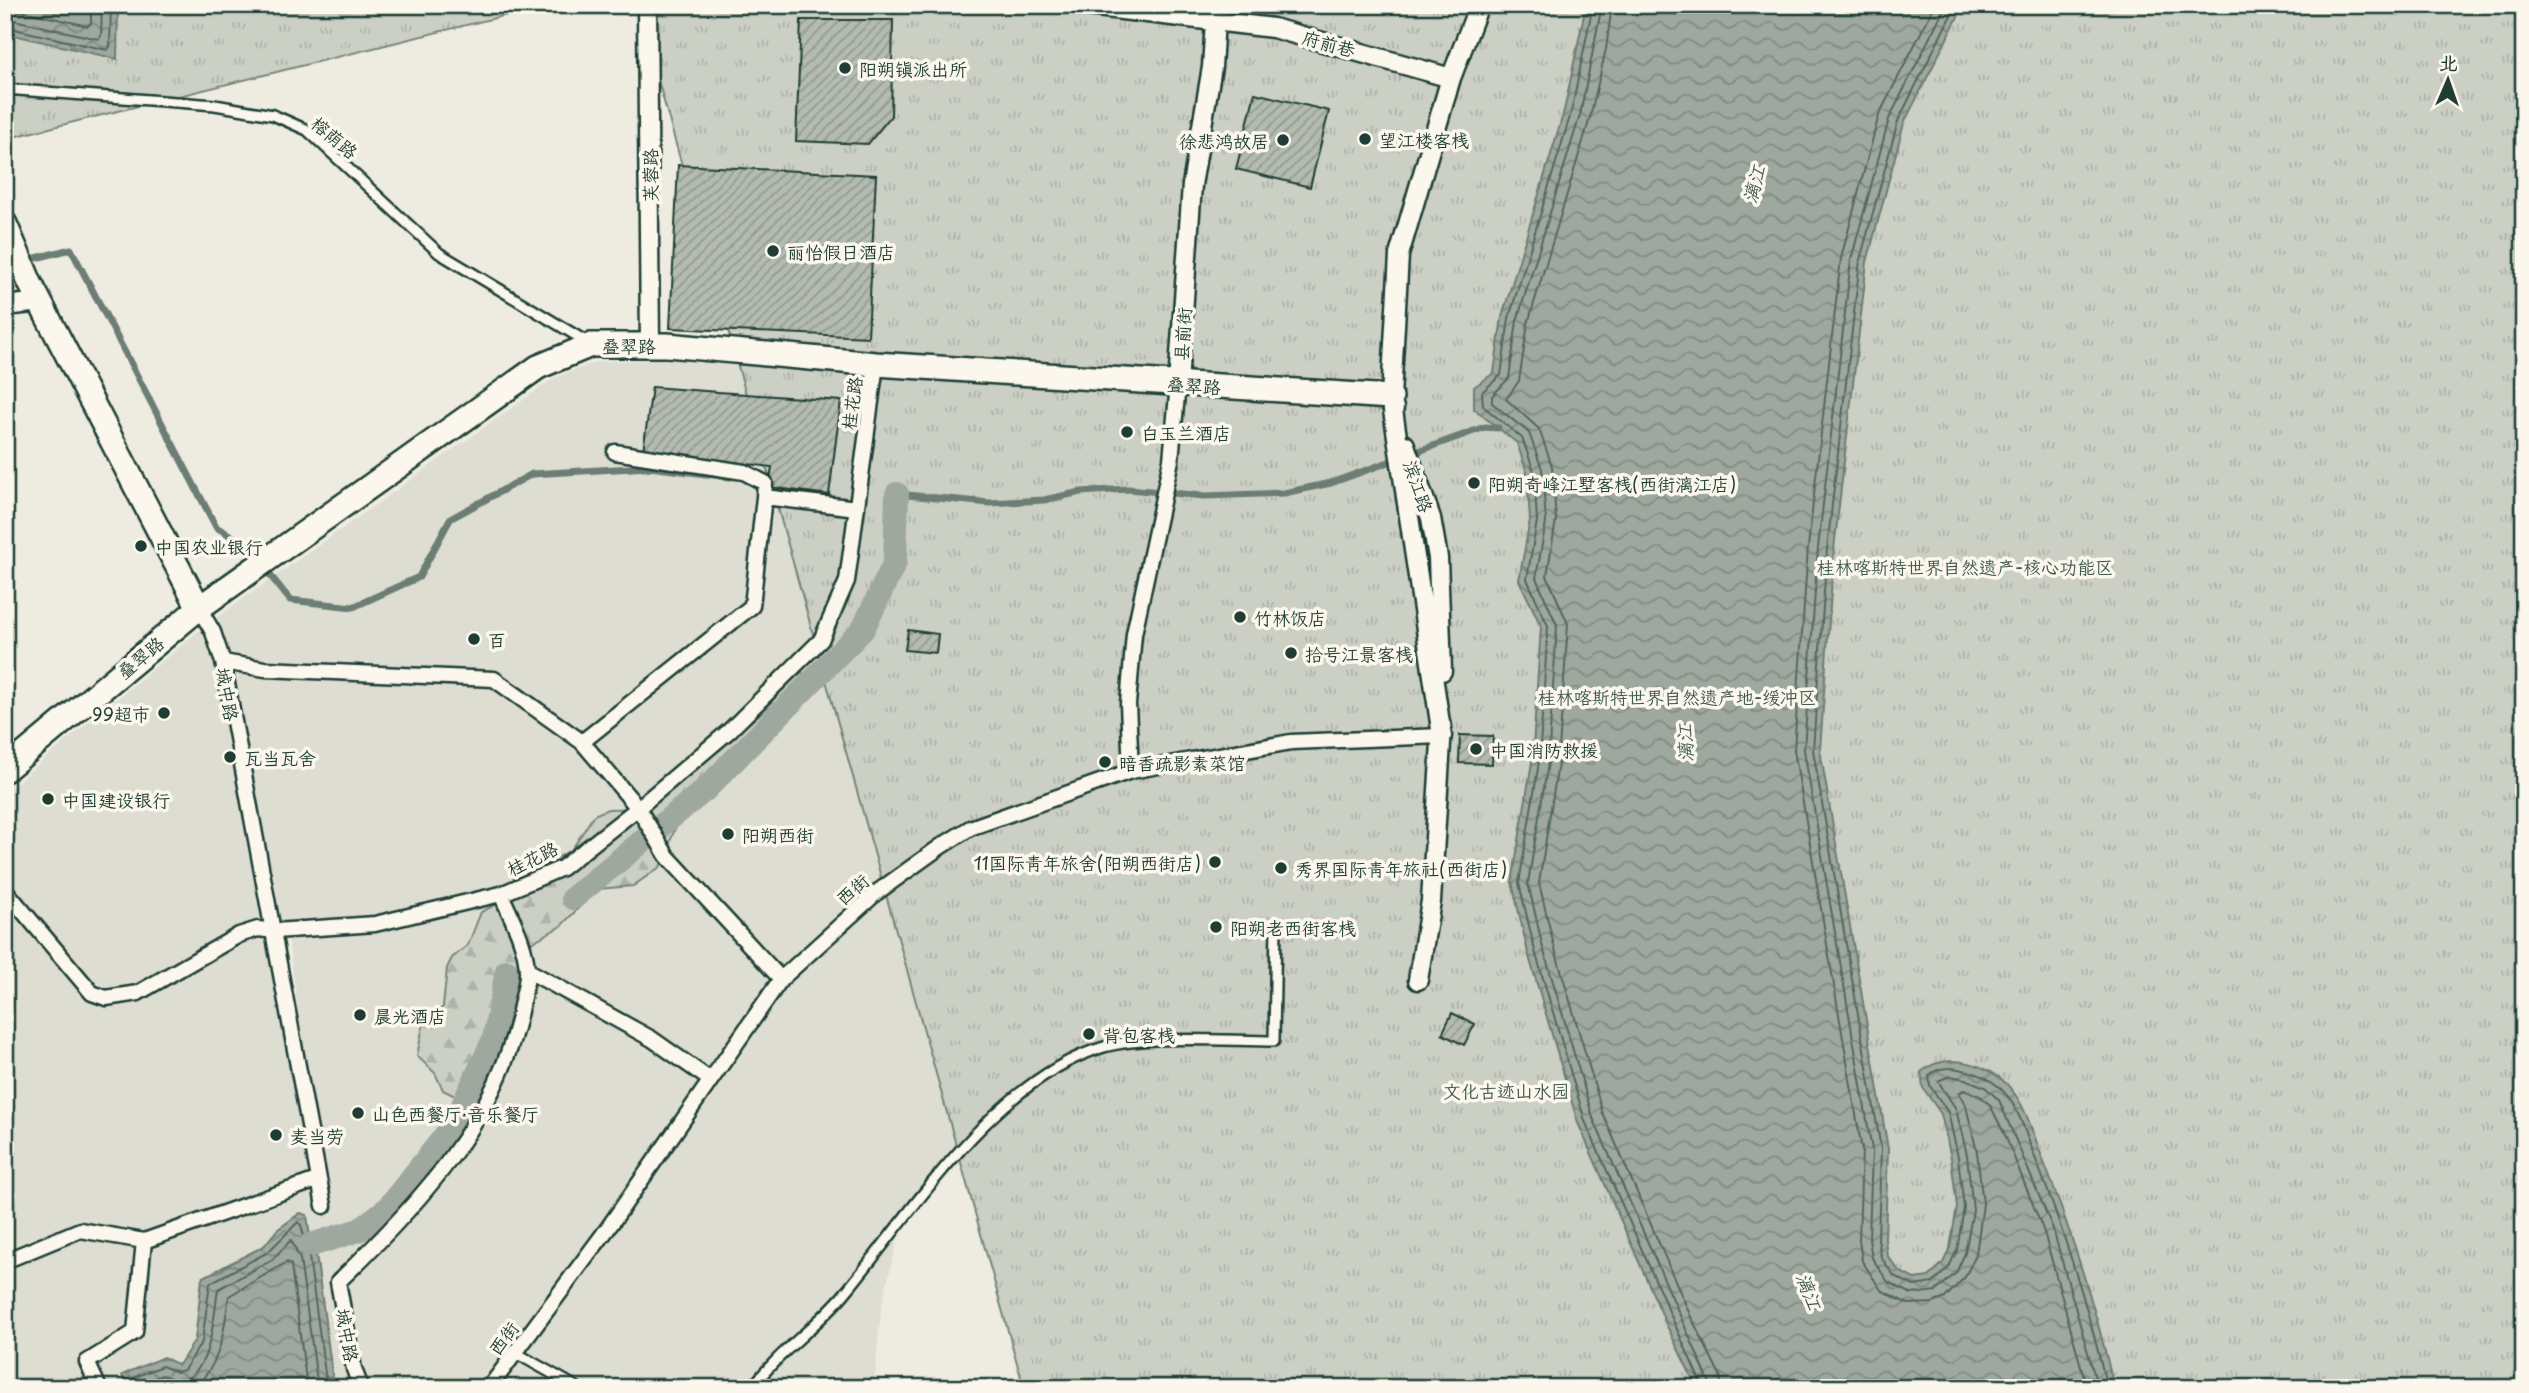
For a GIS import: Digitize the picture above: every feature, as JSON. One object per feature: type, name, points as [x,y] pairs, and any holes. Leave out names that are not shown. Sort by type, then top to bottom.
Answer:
[{"type":"street","name":"芙蓉路","points":[[647,5],[650,345]]},
{"type":"street","name":"府前巷","points":[[1080,5],[1216,13],[1314,37],[1451,78]]},
{"type":"street","name":"滨江路","points":[[1418,980],[1431,901],[1442,736],[1438,558],[1431,518],[1401,434],[1391,397],[1399,255],[1451,78],[1479,5]]},
{"type":"street","name":"县前街","points":[[1131,771],[1128,704],[1134,634],[1171,460],[1192,185],[1212,67],[1216,13]]},
{"type":"street","name":"城中路","points":[[5,224],[36,293],[213,632],[223,662],[275,931],[317,1180],[324,1206]]},
{"type":"street","points":[[5,306],[36,293]]},
{"type":"street","name":"叠翠路","points":[[5,770],[199,608],[538,367],[591,345],[650,345],[876,364],[1391,397]]},
{"type":"street","points":[[650,345],[1391,397],[1442,736]]},
{"type":"street","name":"桂花路","points":[[5,890],[92,993],[106,998],[138,993],[239,935],[258,929],[275,931],[375,924],[501,894],[562,868],[729,731],[821,640],[847,581],[876,364]]},
{"type":"street","points":[[582,742],[752,606],[765,482],[744,472],[615,452]]},
{"type":"street","points":[[764,497],[857,505]]},
{"type":"street","points":[[223,662],[265,670],[494,679],[582,742],[638,808],[667,856],[780,979]]},
{"type":"street","name":"西街","points":[[489,1388],[608,1228],[780,979],[876,892],[970,828],[1131,771],[1291,742],[1442,736]]},
{"type":"street","points":[[501,894],[518,933],[527,970],[652,1039],[709,1079]]},
{"type":"street","name":"城中路","points":[[360,1388],[338,1282],[416,1203],[467,1133],[492,1092],[516,1030],[527,970]]},
{"type":"street","points":[[5,1261],[80,1230],[145,1241],[317,1180]]},
{"type":"street","points":[[99,1388],[88,1362],[135,1332],[145,1241]]},
{"type":"lane","name":"榕荫路","points":[[5,89],[215,105],[273,116],[307,130],[439,253],[591,345]]},
{"type":"lane","points":[[752,1388],[844,1294],[909,1208],[966,1145],[1031,1085],[1084,1055],[1121,1044],[1274,1041],[1276,926]]},
{"type":"lane","points":[[516,1353],[578,1388]]},
{"type":"shaded area","name":"阳朔西街","points":[[659,359],[912,382],[1457,613],[900,1229],[881,1309],[874,1388],[5,1388],[5,904],[91,999],[110,1004],[135,1002],[250,938],[270,940],[317,1210],[324,1206],[287,928],[259,922],[134,984],[122,989],[105,989],[90,977],[10,884],[5,883],[5,792],[201,629],[554,378],[596,362]]},
{"type":"green space","points":[[5,5],[547,5],[5,139]]},
{"type":"green space","name":"桂林喀斯特世界自然遗产地-缓冲区","points":[[637,5],[2524,5],[2524,1388],[1024,1388]]},
{"type":"green space","points":[[802,672],[805,678],[713,774],[677,824],[660,867],[633,886],[597,889],[561,926],[531,943],[517,969],[505,1022],[478,1094],[453,1095],[443,1090],[435,1073],[417,1056],[423,1026],[443,1007],[447,968],[452,958],[468,945],[481,912],[517,894],[529,874],[572,849],[594,815],[608,809],[650,808],[768,707],[783,686]]},
{"type":"water","points":[[5,5],[118,5],[117,59],[5,33]]},
{"type":"water","name":"漓江","points":[[1586,5],[1964,5],[1904,123],[1867,262],[1834,549],[1820,750],[1888,1149],[1885,1239],[1887,1255],[1899,1271],[1914,1279],[1929,1277],[1943,1263],[1950,1248],[1957,1207],[1951,1158],[1941,1114],[1923,1088],[1921,1072],[1943,1062],[1956,1061],[1981,1067],[2011,1089],[2029,1122],[2082,1271],[2114,1388],[1697,1388],[1578,1123],[1528,953],[1512,882],[1532,762],[1541,626],[1519,580],[1530,520],[1527,473],[1517,443],[1474,409],[1474,387],[1494,373],[1502,317],[1564,111]]},
{"type":"water","points":[[300,1213],[307,1215],[311,1245],[316,1254],[334,1388],[127,1388],[122,1375],[163,1357],[179,1365],[195,1340],[202,1278],[264,1246],[277,1230]]},
{"type":"building","points":[[1236,5],[1305,5],[1304,11]]},
{"type":"building","name":"阳朔镇派出所","points":[[801,20],[893,20],[891,116],[868,144],[796,141]]},
{"type":"building","name":"徐悲鸿故居","points":[[1255,93],[1329,111],[1310,187],[1236,169]]},
{"type":"building","name":"丽怡假日酒店","points":[[678,165],[876,175],[868,337],[670,328]]},
{"type":"building","points":[[652,387],[841,401],[829,495],[769,487],[772,467],[643,451]]},
{"type":"building","points":[[908,630],[938,634],[936,653],[905,650]]},
{"type":"building","name":"中国消防救援","points":[[1460,735],[1493,736],[1492,764],[1459,763]]},
{"type":"building","points":[[1452,1013],[1475,1024],[1464,1045],[1442,1034]]},
{"type":"waterway","points":[[5,266],[71,249],[216,527],[245,544],[290,600],[353,607],[419,577],[450,519],[532,474],[649,467],[730,477]]},
{"type":"waterway","points":[[897,494],[989,503],[1044,500],[1081,492],[1128,489],[1204,496],[1284,493],[1331,483],[1485,427],[1498,428]]},
{"type":"waterway","points":[[573,898],[706,789],[863,629],[895,562],[897,494]]},
{"type":"waterway","points":[[311,1245],[359,1230],[387,1209],[453,1126],[494,1039],[507,971]]},
{"type":"place","name":"阳朔镇派出所","points":[[845,68]]},
{"type":"place","name":"望江楼客栈","points":[[1365,139]]},
{"type":"place","name":"徐悲鸿故居","points":[[1283,140]]},
{"type":"place","name":"丽怡假日酒店","points":[[773,251]]},
{"type":"place","name":"白玉兰酒店","points":[[1127,432]]},
{"type":"place","name":"阳朔奇峰江墅客栈(西街漓江店)","points":[[1474,483]]},
{"type":"place","name":"中国农业银行","points":[[141,546]]},
{"type":"place","name":"竹林饭店","points":[[1240,617]]},
{"type":"place","name":"百","points":[[474,639]]},
{"type":"place","name":"拾号江景客栈","points":[[1291,653]]},
{"type":"place","name":"99超市","points":[[164,713]]},
{"type":"place","name":"中国消防救援","points":[[1476,749]]},
{"type":"place","name":"瓦当瓦舍","points":[[230,757]]},
{"type":"place","name":"暗香疏影素菜馆","points":[[1105,762]]},
{"type":"place","name":"中国建设银行","points":[[48,799]]},
{"type":"place","name":"阳朔西街","points":[[728,834]]},
{"type":"place","name":"11国际青年旅舍(阳朔西街店)","points":[[1215,862]]},
{"type":"place","name":"秀界国际青年旅社(西街店)","points":[[1281,868]]},
{"type":"place","name":"阳朔老西街客栈","points":[[1216,927]]},
{"type":"place","name":"晨光酒店","points":[[360,1015]]},
{"type":"place","name":"背包客栈","points":[[1089,1034]]},
{"type":"place","name":"山色西餐厅·音乐餐厅","points":[[358,1113]]},
{"type":"place","name":"麦当劳","points":[[276,1135]]},
{"type":"park label","name":"桂林喀斯特世界自然遗产-核心功能区","points":[[1965,566]]},
{"type":"park label","name":"文化古迹山水园","points":[[1506,1090]]}]
